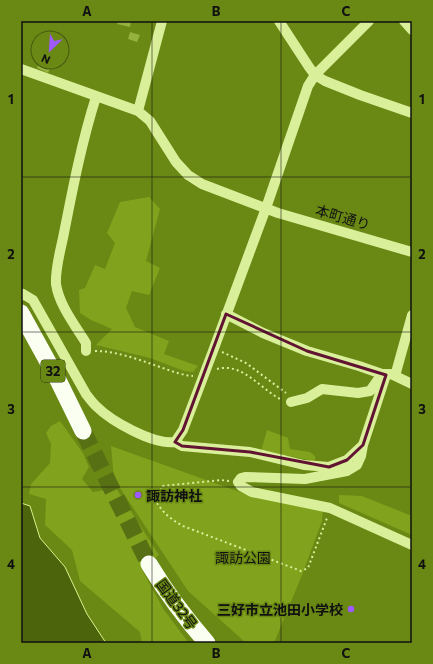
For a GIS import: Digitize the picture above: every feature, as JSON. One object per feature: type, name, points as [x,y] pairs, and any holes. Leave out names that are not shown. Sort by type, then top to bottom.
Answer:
[{"type":"highway","name":"32","points":[[21,313],[59,382],[83,431]]},
{"type":"highway","name":"国道32号","points":[[149,564],[170,596],[206,643]]},
{"type":"street","points":[[21,70],[138,111],[162,21]]},
{"type":"street","points":[[280,21],[315,75],[325,81],[360,95],[412,113]]},
{"type":"street","points":[[175,442],[183,430],[213,350],[266,208],[308,86],[315,75],[369,21]]},
{"type":"street","points":[[404,21],[412,30]]},
{"type":"street","points":[[86,351],[86,343],[60,300],[56,284],[70,206],[89,120],[96,97]]},
{"type":"street","name":"本町通り","points":[[138,111],[150,121],[176,162],[188,175],[202,184],[278,213],[412,252]]},
{"type":"street","points":[[21,296],[23,294],[34,300],[86,394],[96,406],[118,423],[155,441],[168,443],[175,442],[182,446],[250,452],[304,465],[329,467],[347,460],[363,445]]},
{"type":"street","points":[[226,314],[263,333],[307,351],[360,366],[412,384]]},
{"type":"street","points":[[412,315],[388,375],[357,465],[347,471],[305,479],[241,478],[238,482],[241,486],[252,492],[330,508],[412,545]]},
{"type":"street","points":[[295,401],[307,398],[322,389],[358,393],[370,391],[388,375]]},
{"type":"path","points":[[213,350],[246,364],[295,401]]},
{"type":"path","points":[[86,351],[108,351],[180,374],[192,376],[199,374]]},
{"type":"path","points":[[211,371],[224,367],[246,374],[276,397],[285,401],[295,401]]},
{"type":"path","points":[[238,482],[221,480],[162,486],[157,503],[165,514],[183,526],[301,571],[308,568],[330,508]]},
{"type":"highlighted area","points":[[226,314],[307,351],[386,375],[363,445],[347,460],[329,467],[250,452],[182,446],[175,442],[183,430]]},
{"type":"green space","points":[[149,197],[160,209],[146,261],[160,268],[149,295],[132,291],[126,308],[135,327],[169,341],[164,354],[198,366],[193,372],[184,371],[150,358],[96,345],[112,329],[91,320],[80,313],[79,290],[85,288],[95,265],[105,269],[115,243],[107,233],[120,202]]},
{"type":"green space","points":[[60,421],[83,453],[89,467],[82,479],[93,492],[116,488],[159,555],[141,568],[164,610],[189,643],[142,643],[140,632],[80,581],[72,550],[45,525],[46,499],[29,494],[31,484],[50,463],[51,444],[46,433],[51,426]]},
{"type":"green space","points":[[267,430],[288,438],[290,449],[310,452],[315,456],[315,461],[261,451]]},
{"type":"green space","name":"諏訪公園","points":[[111,446],[251,496],[323,509],[322,521],[274,643],[246,643],[188,591],[114,479]]},
{"type":"green space","points":[[339,495],[362,496],[412,516],[412,535],[339,503]]},
{"type":"shaded area","points":[[21,503],[30,506],[40,538],[65,567],[87,614],[106,643],[21,643]]},
{"type":"building","points":[[118,21],[131,21],[130,27],[117,24]]},
{"type":"building","points":[[130,32],[140,35],[137,42],[128,39]]},
{"type":"building","points":[[41,70],[49,70],[48,73]]},
{"type":"tunnel","points":[[83,431],[149,564]]},
{"type":"place","name":"諏訪神社","points":[[138,495]]},
{"type":"place","name":"三好市立池田小学校","points":[[351,609]]}]
